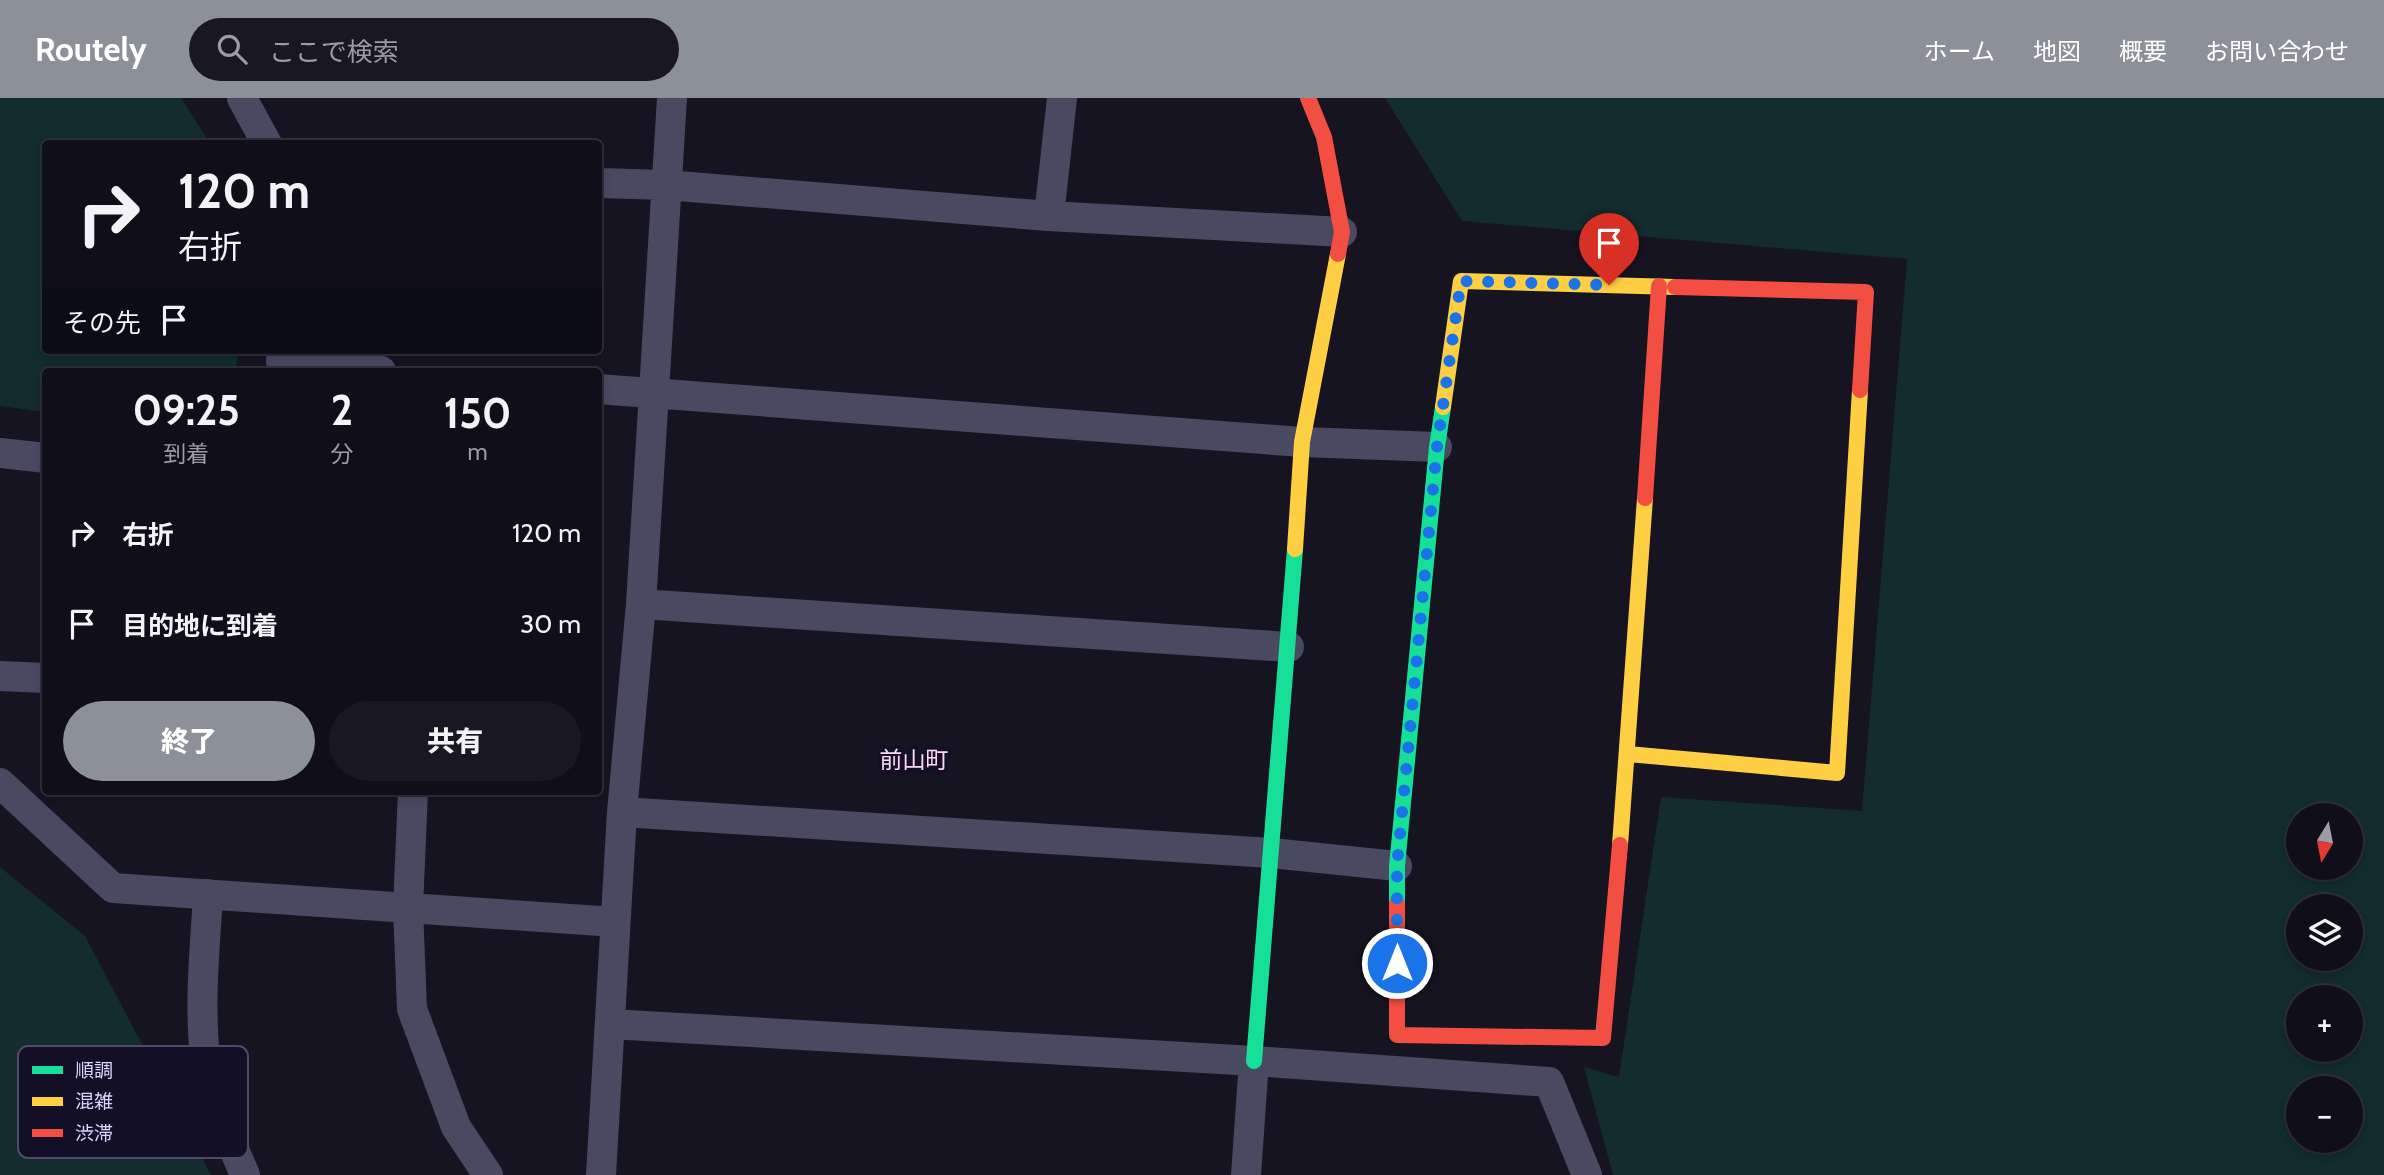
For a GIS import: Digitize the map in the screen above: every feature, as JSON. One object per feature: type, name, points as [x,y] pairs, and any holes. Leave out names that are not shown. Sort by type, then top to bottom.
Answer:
[{"type":"street","points":[[242,98],[265,140]]},
{"type":"street","points":[[601,1175],[622,812],[641,604],[672,98]]},
{"type":"street","points":[[1049,216],[1062,98]]},
{"type":"street","points":[[1246,1175],[1270,853],[1289,647],[1302,442],[1342,232],[1324,137],[1308,98]]},
{"type":"street","points":[[602,183],[666,185],[1049,216],[1342,232]]},
{"type":"street","points":[[1628,754],[1837,773],[1866,292],[1659,286],[1461,281],[1437,447],[1397,866],[1397,1035],[1603,1038],[1628,754],[1659,286]]},
{"type":"street","points":[[282,354],[281,361],[351,368]]},
{"type":"street","points":[[602,389],[1302,442],[1437,447]]},
{"type":"street","points":[[0,453],[42,458]]},
{"type":"street","points":[[641,604],[1289,647]]},
{"type":"street","points":[[0,676],[42,678]]},
{"type":"street","points":[[0,783],[113,888],[615,922]]},
{"type":"street","points":[[413,795],[408,908],[412,1009],[456,1127],[488,1175]]},
{"type":"street","points":[[622,812],[1270,853],[1397,866]]},
{"type":"street","points":[[204,1046],[201,1002],[208,894]]},
{"type":"street","points":[[610,1024],[1254,1061],[1549,1082],[1587,1175]]},
{"type":"street","points":[[238,1158],[245,1175]]},
{"type":"green space","points":[[0,98],[181,98],[208,140],[42,140],[42,354],[238,354],[236,368],[42,368],[42,412],[0,406]]},
{"type":"green space","points":[[1385,98],[2384,98],[2384,1175],[1613,1175],[1584,1067],[1619,1077],[1661,797],[1862,811],[1907,259],[1462,221]]},
{"type":"green space","points":[[0,867],[85,936],[143,1046],[18,1046],[18,1158],[202,1158],[211,1175],[0,1175]]},
{"type":"traffic: fast","points":[[1397,904],[1397,866],[1443,407]]},
{"type":"traffic: fast","points":[[1254,1061],[1295,549]]},
{"type":"traffic: slow","points":[[1295,549],[1302,442],[1338,254]]},
{"type":"traffic: slow","points":[[1443,407],[1461,281],[1675,287]]},
{"type":"traffic: slow","points":[[1628,754],[1837,773],[1860,390]]},
{"type":"traffic: slow","points":[[1620,845],[1645,498]]},
{"type":"traffic: jam","points":[[1308,98],[1324,137],[1342,232],[1338,254]]},
{"type":"traffic: jam","points":[[1645,498],[1659,286]]},
{"type":"traffic: jam","points":[[1675,287],[1866,292],[1860,390]]},
{"type":"traffic: jam","points":[[1397,904],[1397,1035],[1603,1038],[1620,845]]},
{"type":"district","name":"前山町","points":[[914,760]]},
{"type":"route","points":[[1397,963],[1397,866],[1437,447],[1461,281],[1609,285]]}]
